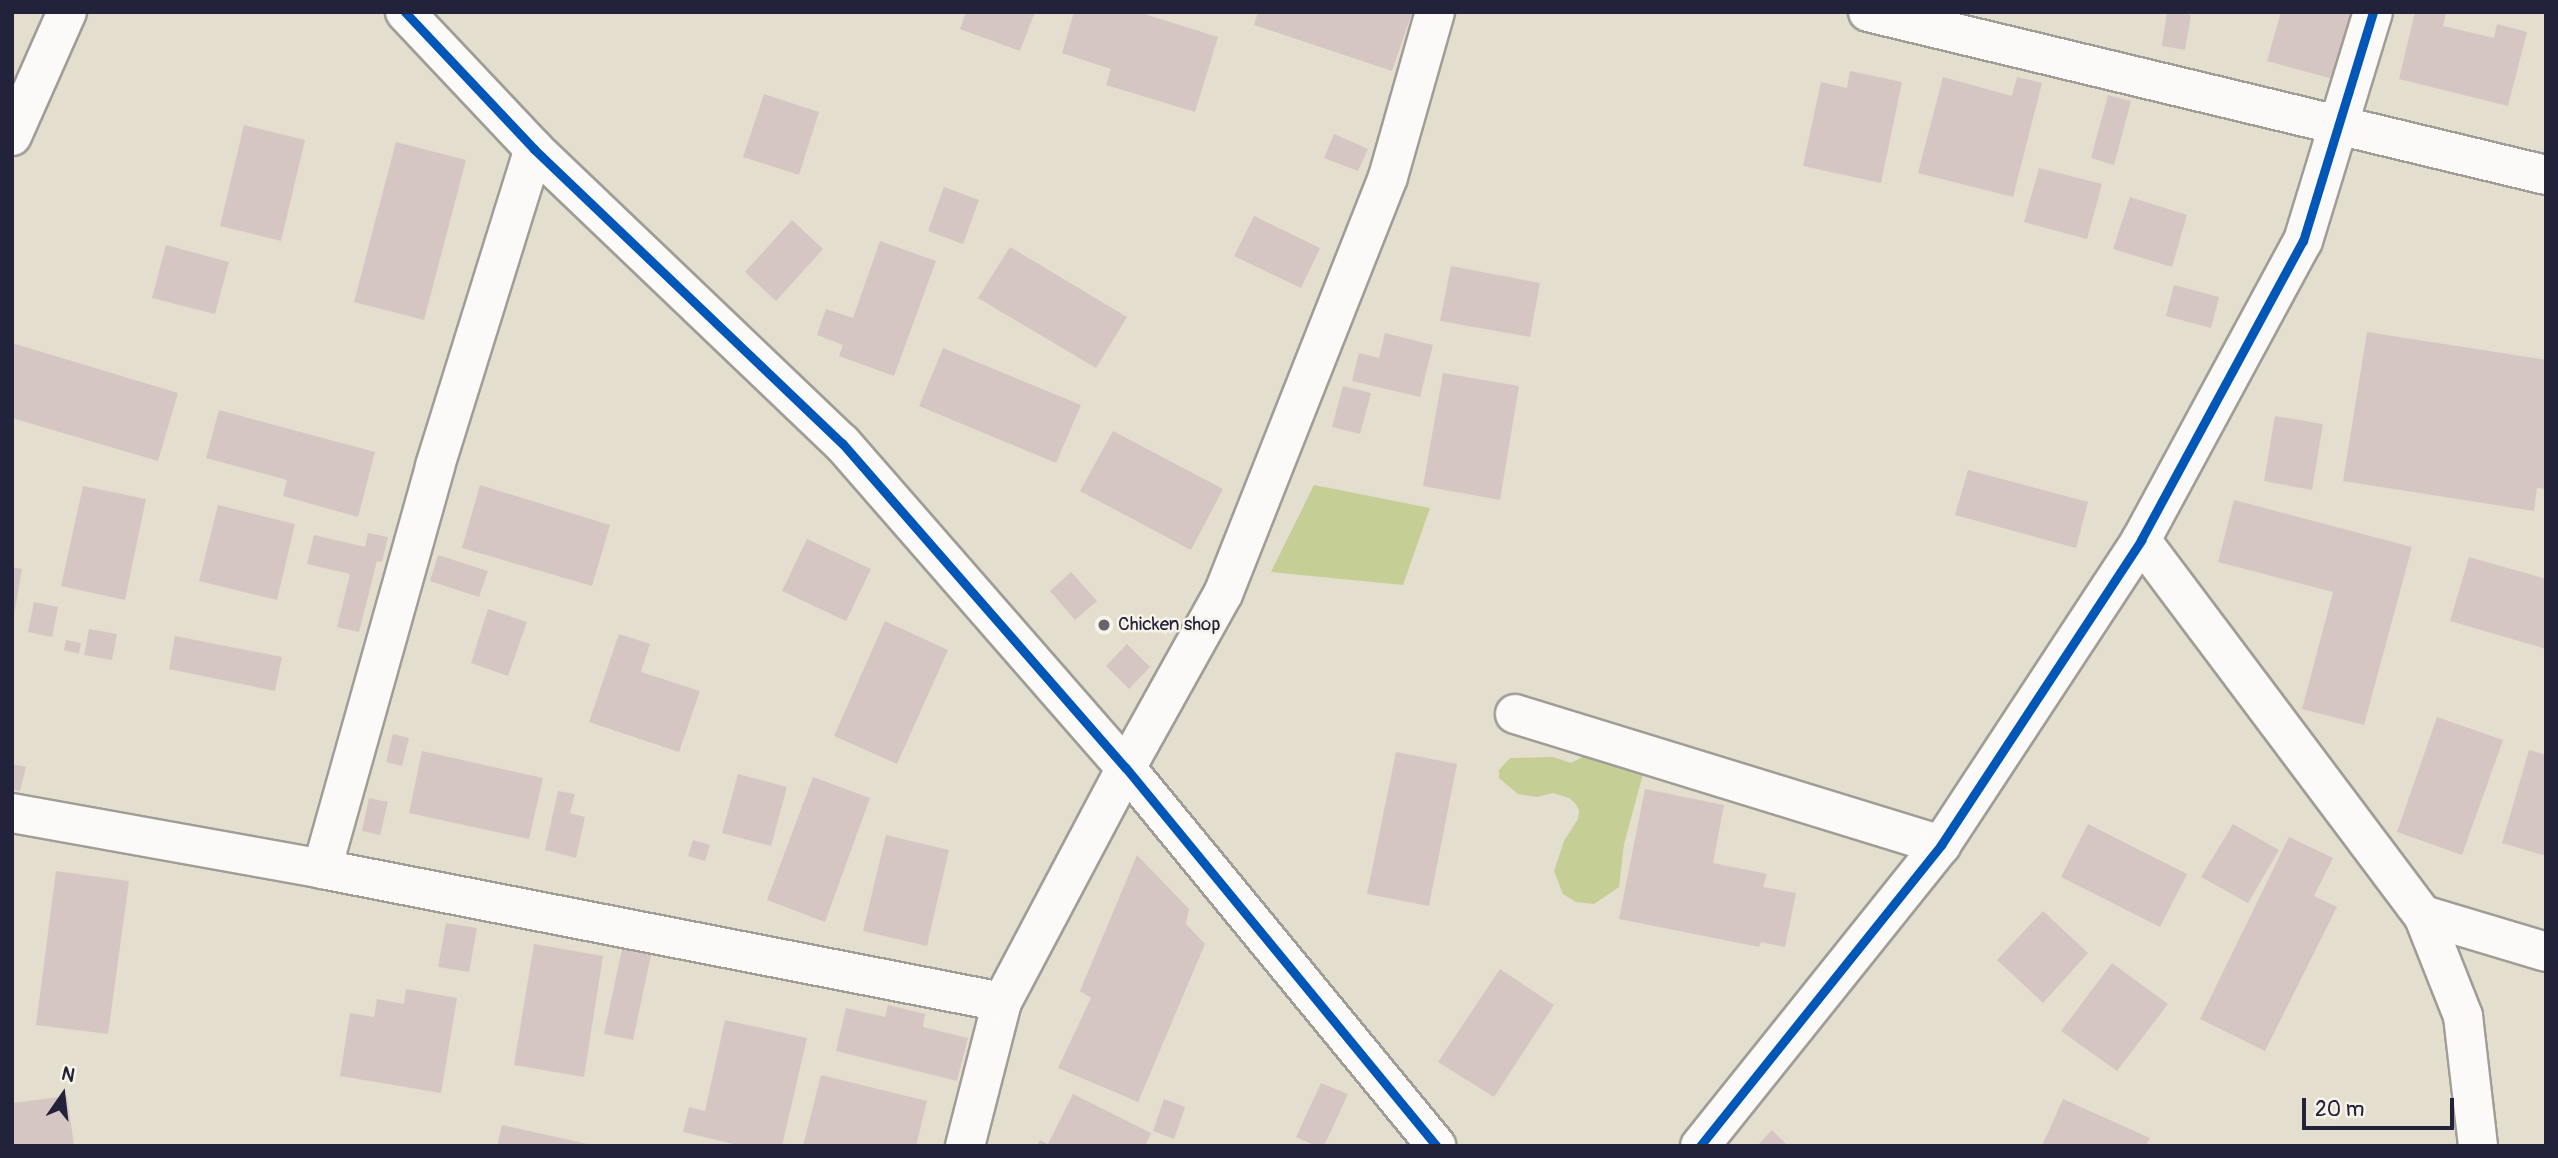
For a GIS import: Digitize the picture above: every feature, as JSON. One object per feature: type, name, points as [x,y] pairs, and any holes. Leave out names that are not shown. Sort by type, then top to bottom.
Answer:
[{"type":"street","points":[[12,136],[67,12]]},
{"type":"street","points":[[405,12],[534,149],[842,443],[1126,768],[1437,1146]]},
{"type":"street","points":[[965,1146],[1002,1002],[1126,768],[1223,594],[1388,177],[1434,12]]},
{"type":"street","points":[[1868,12],[2546,175]]},
{"type":"street","points":[[1700,1146],[1941,845],[2141,540],[2303,241],[2373,12]]},
{"type":"street","points":[[322,869],[435,466],[534,149]]},
{"type":"street","points":[[2141,540],[2424,915],[2463,1016],[2478,1146]]},
{"type":"street","points":[[1515,714],[1941,845]]},
{"type":"street","points":[[12,814],[322,869],[1002,1002]]},
{"type":"street","points":[[2424,915],[2546,952]]},
{"type":"green space","points":[[1314,485],[1430,508],[1403,585],[1271,572]]},
{"type":"green space","points":[[1592,752],[1633,761],[1643,774],[1624,844],[1619,887],[1594,904],[1576,902],[1563,894],[1554,871],[1564,841],[1578,819],[1579,810],[1575,803],[1553,793],[1537,797],[1518,794],[1499,778],[1499,770],[1510,758],[1553,757],[1571,763]]},
{"type":"building","points":[[966,12],[1035,12],[1020,51],[960,29]]},
{"type":"building","points":[[1074,12],[1138,12],[1218,37],[1195,112],[1106,85],[1111,69],[1062,53]]},
{"type":"building","points":[[1258,12],[1412,13],[1392,71],[1254,25]]},
{"type":"building","points":[[2167,12],[2191,15],[2185,50],[2162,46]]},
{"type":"building","points":[[2281,12],[2351,12],[2333,79],[2267,61]]},
{"type":"building","points":[[2415,12],[2446,13],[2443,26],[2494,38],[2497,24],[2527,32],[2508,106],[2399,79]]},
{"type":"building","points":[[1850,71],[1902,82],[1881,183],[1803,166],[1821,82],[1847,88]]},
{"type":"building","points":[[1943,77],[2012,96],[2017,77],[2042,83],[2013,197],[1918,173]]},
{"type":"building","points":[[764,94],[819,112],[799,175],[743,157]]},
{"type":"building","points":[[2108,95],[2131,101],[2114,165],[2091,158]]},
{"type":"building","points":[[244,125],[305,140],[281,241],[220,226]]},
{"type":"building","points":[[1334,134],[1368,149],[1358,171],[1324,158]]},
{"type":"building","points":[[396,142],[466,160],[424,320],[354,302]]},
{"type":"building","points":[[2039,168],[2102,184],[2087,239],[2024,222]]},
{"type":"building","points":[[944,187],[979,200],[963,244],[928,231]]},
{"type":"building","points":[[2130,197],[2187,215],[2172,267],[2113,249]]},
{"type":"building","points":[[1254,216],[1320,248],[1301,288],[1234,256]]},
{"type":"building","points":[[792,220],[823,249],[776,301],[745,272]]},
{"type":"building","points":[[880,241],[936,261],[894,376],[839,356],[843,345],[817,335],[826,309],[853,318]]},
{"type":"building","points":[[166,245],[229,262],[215,314],[152,298]]},
{"type":"building","points":[[1010,247],[1127,317],[1096,368],[978,298]]},
{"type":"building","points":[[1451,266],[1540,283],[1530,337],[1440,321]]},
{"type":"building","points":[[2174,285],[2219,297],[2211,328],[2166,316]]},
{"type":"building","points":[[2367,332],[2546,360],[2546,489],[2537,488],[2534,511],[2343,481]]},
{"type":"building","points":[[1385,333],[1433,345],[1420,397],[1352,381],[1359,353],[1379,358]]},
{"type":"building","points":[[12,343],[178,393],[158,461],[12,418]]},
{"type":"building","points":[[943,348],[1081,405],[1056,463],[919,406]]},
{"type":"building","points":[[1443,373],[1519,386],[1500,500],[1423,486]]},
{"type":"building","points":[[1343,386],[1371,393],[1360,434],[1332,427]]},
{"type":"building","points":[[219,410],[375,452],[358,517],[283,496],[287,480],[206,458]]},
{"type":"building","points":[[2275,416],[2323,424],[2312,490],[2264,481]]},
{"type":"building","points":[[1113,431],[1223,489],[1191,550],[1080,491]]},
{"type":"building","points":[[1968,470],[2088,502],[2076,548],[1955,515]]},
{"type":"building","points":[[480,485],[610,525],[592,586],[462,548]]},
{"type":"building","points":[[83,486],[146,499],[125,600],[61,586]]},
{"type":"building","points":[[2234,500],[2412,547],[2364,725],[2302,709],[2333,592],[2218,562]]},
{"type":"building","points":[[218,505],[295,524],[277,600],[199,581]]},
{"type":"building","points":[[368,533],[388,537],[382,562],[377,561],[359,632],[337,627],[350,574],[307,564],[314,535],[365,547]]},
{"type":"building","points":[[807,539],[871,569],[846,621],[782,591]]},
{"type":"building","points":[[438,555],[488,571],[479,597],[430,581]]},
{"type":"building","points":[[2469,557],[2546,579],[2546,649],[2450,621]]},
{"type":"building","points":[[12,567],[22,569],[14,615],[12,615]]},
{"type":"building","points":[[1071,572],[1097,601],[1075,620],[1050,591]]},
{"type":"building","points":[[34,602],[58,607],[52,637],[28,632]]},
{"type":"building","points":[[488,609],[527,622],[508,676],[471,663]]},
{"type":"building","points":[[885,621],[948,650],[897,764],[834,736]]},
{"type":"building","points":[[89,629],[117,634],[112,660],[84,655]]},
{"type":"building","points":[[619,634],[650,644],[641,672],[700,691],[679,752],[589,722]]},
{"type":"building","points":[[175,636],[282,657],[275,691],[169,669]]},
{"type":"building","points":[[66,640],[81,643],[79,654],[64,650]]},
{"type":"building","points":[[1127,644],[1150,667],[1129,689],[1106,666]]},
{"type":"building","points":[[2437,717],[2503,740],[2462,855],[2397,832]]},
{"type":"building","points":[[393,734],[409,738],[402,766],[386,762]]},
{"type":"building","points":[[2529,750],[2546,755],[2546,856],[2502,843]]},
{"type":"building","points":[[422,751],[543,778],[529,839],[409,813]]},
{"type":"building","points":[[1396,752],[1457,764],[1429,906],[1367,894]]},
{"type":"building","points":[[12,764],[26,767],[20,791],[12,789]]},
{"type":"building","points":[[738,774],[787,787],[771,846],[722,833]]},
{"type":"building","points":[[813,777],[870,798],[825,922],[767,900]]},
{"type":"building","points":[[1645,789],[1724,805],[1713,863],[1767,874],[1763,887],[1796,893],[1785,947],[1761,942],[1759,947],[1619,919]]},
{"type":"building","points":[[558,791],[575,794],[570,813],[585,817],[576,858],[545,850]]},
{"type":"building","points":[[369,798],[388,802],[380,835],[362,831]]},
{"type":"building","points":[[2088,824],[2187,874],[2160,927],[2061,877]]},
{"type":"building","points":[[2233,824],[2279,850],[2248,903],[2201,877]]},
{"type":"building","points":[[886,835],[949,850],[927,946],[863,931]]},
{"type":"building","points":[[2289,837],[2333,858],[2314,896],[2337,907],[2265,1051],[2200,1019]]},
{"type":"building","points":[[693,840],[710,845],[705,861],[688,856]]},
{"type":"building","points":[[1137,855],[1189,909],[1186,924],[1205,944],[1138,1102],[1058,1068],[1091,998],[1080,991]]},
{"type":"building","points":[[56,871],[129,881],[108,1034],[36,1025]]},
{"type":"building","points":[[2043,911],[2088,953],[2043,1003],[1997,960]]},
{"type":"building","points":[[446,923],[477,928],[469,972],[438,967]]},
{"type":"building","points":[[534,944],[603,956],[584,1077],[514,1065]]},
{"type":"building","points":[[622,949],[651,955],[633,1040],[604,1034]]},
{"type":"building","points":[[2112,963],[2168,1004],[2117,1071],[2061,1031]]},
{"type":"building","points":[[1500,969],[1554,1005],[1494,1097],[1438,1062]]},
{"type":"building","points":[[406,989],[457,998],[441,1093],[340,1076],[350,1013],[374,1017],[377,999],[404,1004]]},
{"type":"building","points":[[888,1005],[925,1014],[923,1027],[968,1038],[957,1081],[836,1051],[846,1008],[885,1017]]},
{"type":"building","points":[[725,1020],[807,1038],[782,1146],[742,1146],[683,1132],[689,1107],[705,1111]]},
{"type":"building","points":[[821,1075],[927,1101],[916,1146],[803,1146]]},
{"type":"building","points":[[1321,1083],[1348,1094],[1324,1146],[1316,1146],[1296,1137]]},
{"type":"building","points":[[1073,1094],[1151,1133],[1145,1146],[1037,1146],[1040,1140],[1048,1144]]},
{"type":"building","points":[[67,1096],[74,1145],[12,1146],[12,1103]]},
{"type":"building","points":[[1164,1099],[1185,1107],[1174,1139],[1153,1131]]},
{"type":"building","points":[[2063,1099],[2150,1138],[2146,1146],[2042,1146]]},
{"type":"building","points":[[502,1125],[592,1145],[592,1146],[497,1146]]},
{"type":"building","points":[[1772,1130],[1788,1146],[1757,1146]]},
{"type":"cycle path","points":[[405,12],[534,149],[842,443],[1126,768],[1437,1146]]},
{"type":"cycle path","points":[[1700,1146],[1941,845],[2141,540],[2303,241],[2373,12]]},
{"type":"place","name":"Chicken shop","points":[[1104,625]]}]
